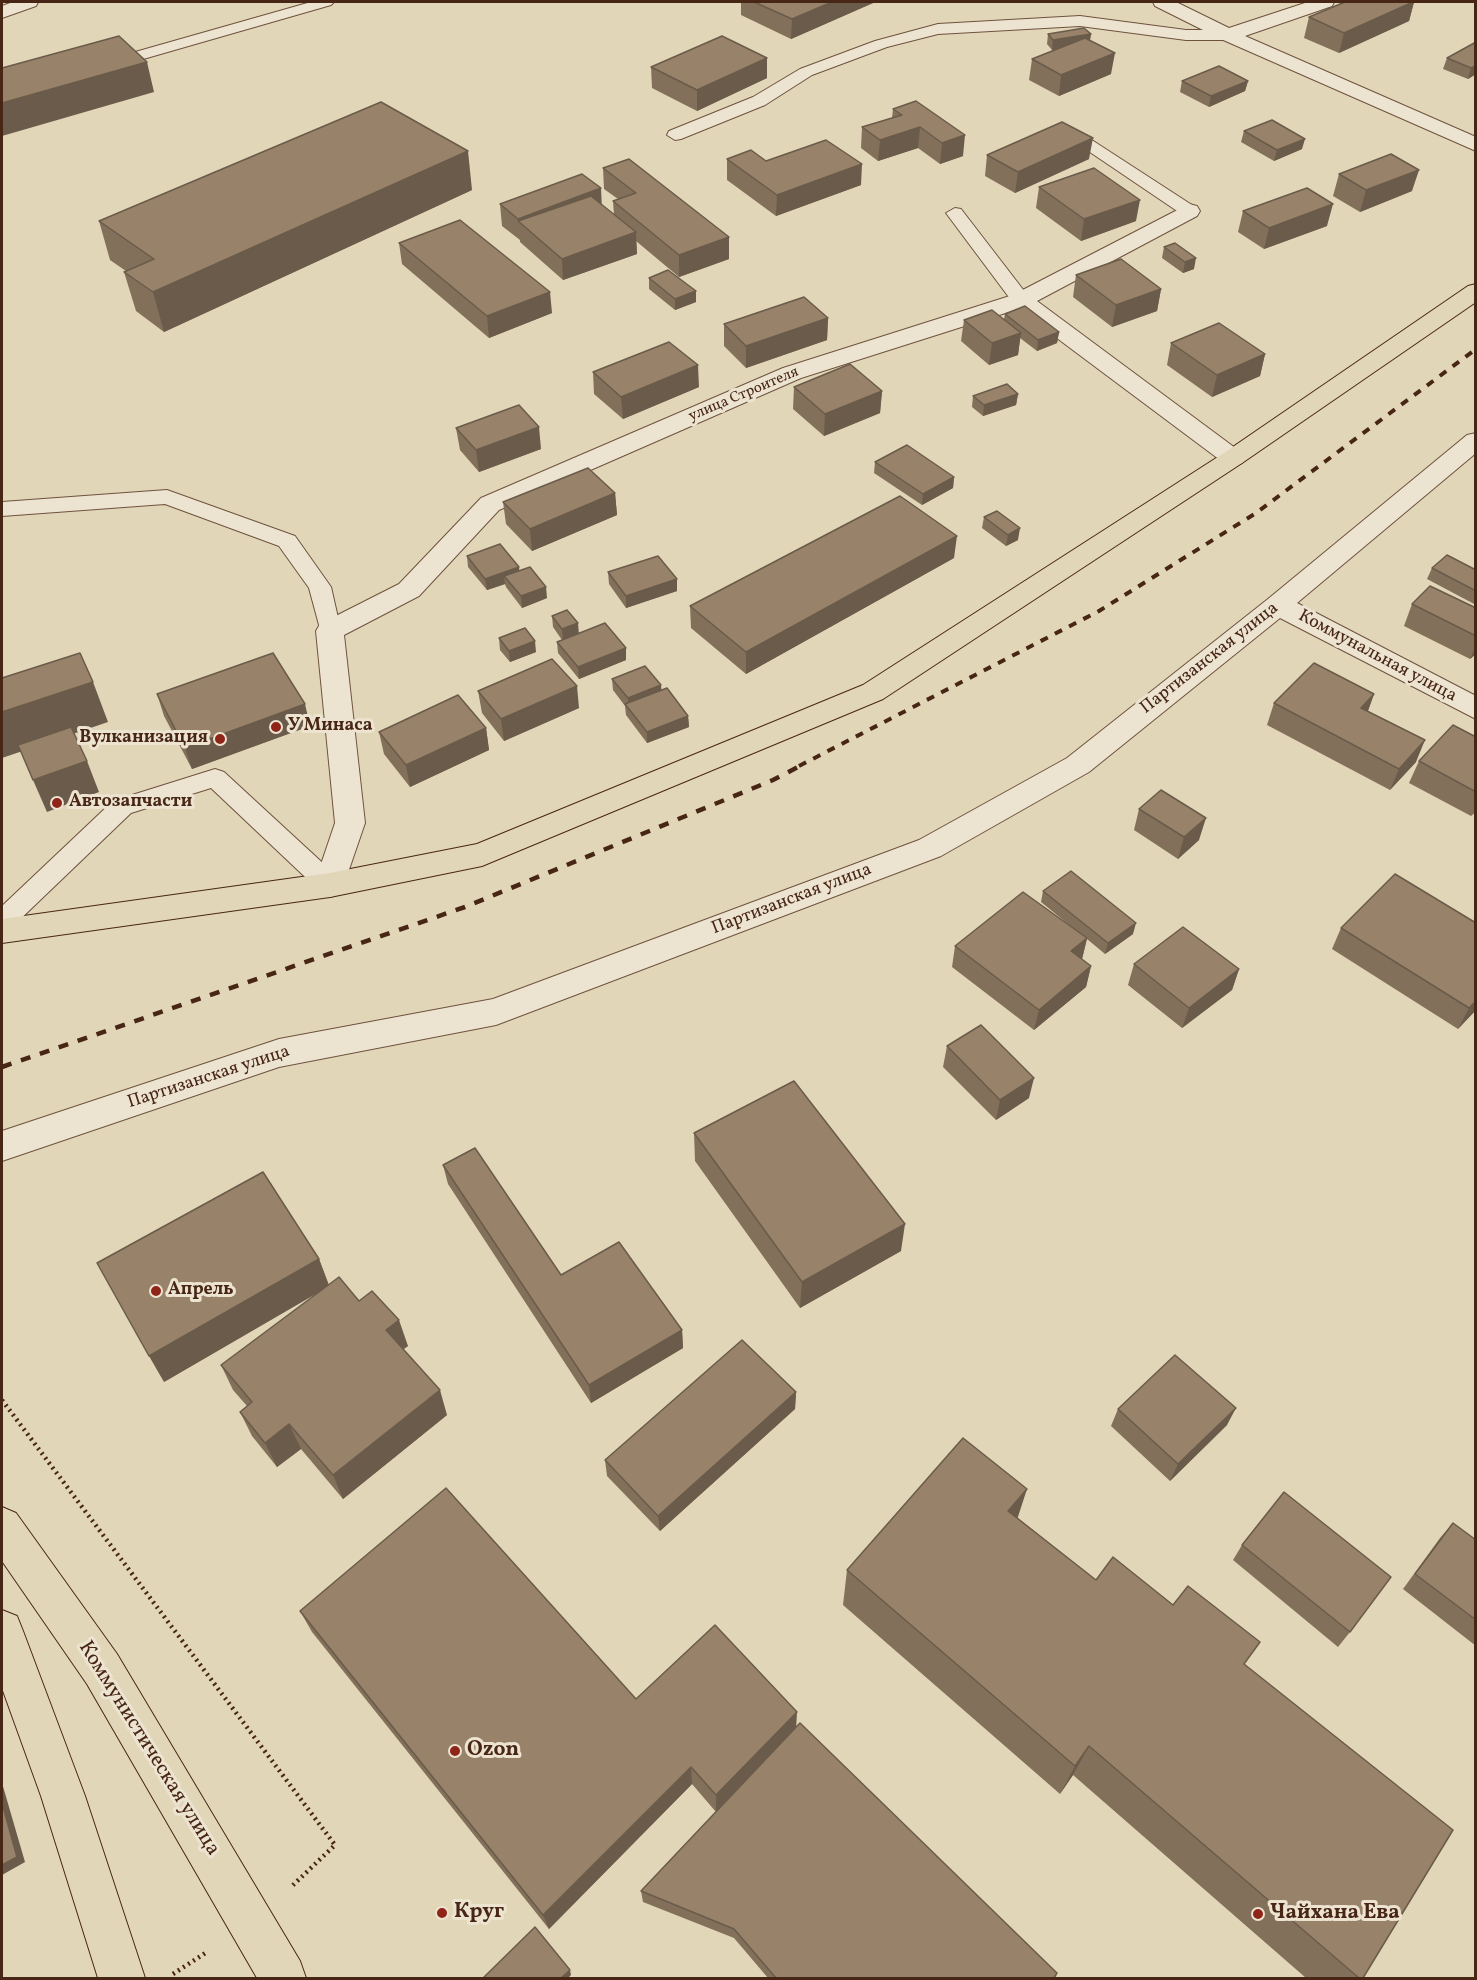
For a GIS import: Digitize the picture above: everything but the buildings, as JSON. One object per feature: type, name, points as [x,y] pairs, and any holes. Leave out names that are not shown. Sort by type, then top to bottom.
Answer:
[{"type":"main road","points":[[2,931],[330,885],[482,854],[873,692],[1233,458],[1476,291]]},
{"type":"main road","name":"Коммунистическая улица","points":[[2,1527],[102,1669],[253,1923],[283,1978]]},
{"type":"main road","points":[[2,1631],[63,1796],[122,1978]]},
{"type":"street","points":[[2,12],[29,2]]},
{"type":"street","points":[[1162,2],[1228,35],[1476,145]]},
{"type":"street","points":[[1228,35],[1325,2]]},
{"type":"street","name":"улица Строителя","points":[[330,631],[409,591],[490,504],[792,373],[1021,300],[1189,211]]},
{"type":"street","points":[[1021,300],[1233,458]]},
{"type":"street","name":"Партизанская улица","points":[[2,1146],[279,1053],[496,1012],[930,848],[1078,765],[1278,605],[1476,440]]},
{"type":"street","name":"Коммунальная улица","points":[[1278,605],[1476,709]]},
{"type":"street","points":[[330,631],[350,823],[330,885]]},
{"type":"lane","points":[[91,70],[326,2]]},
{"type":"lane","points":[[675,135],[759,101],[806,72],[881,44],[938,29],[1080,21],[1186,35],[1228,35]]},
{"type":"lane","points":[[1082,138],[1189,211]]},
{"type":"lane","points":[[955,213],[1021,300]]},
{"type":"lane","points":[[2,509],[167,497],[287,541],[320,587],[330,631]]},
{"type":"lane","points":[[2,921],[122,807],[215,777],[330,885]]},
{"type":"path","points":[[2,1400],[335,1845],[253,1923],[166,1978]]},
{"type":"railway","points":[[799,766],[1099,611],[1256,513],[1476,349]]},
{"type":"railway","points":[[2,1067],[465,907],[773,780],[802,765]]},
{"type":"place","name":"У Минаса","points":[[276,727]]},
{"type":"place","name":"Вулканизация","points":[[220,739]]},
{"type":"place","name":"Автозапчасти","points":[[57,803]]},
{"type":"place","name":"Апрель","points":[[156,1291]]},
{"type":"place","name":"Ozon","points":[[455,1751]]},
{"type":"place","name":"Круг","points":[[442,1913]]},
{"type":"place","name":"Чайхана Ева","points":[[1258,1914]]}]
